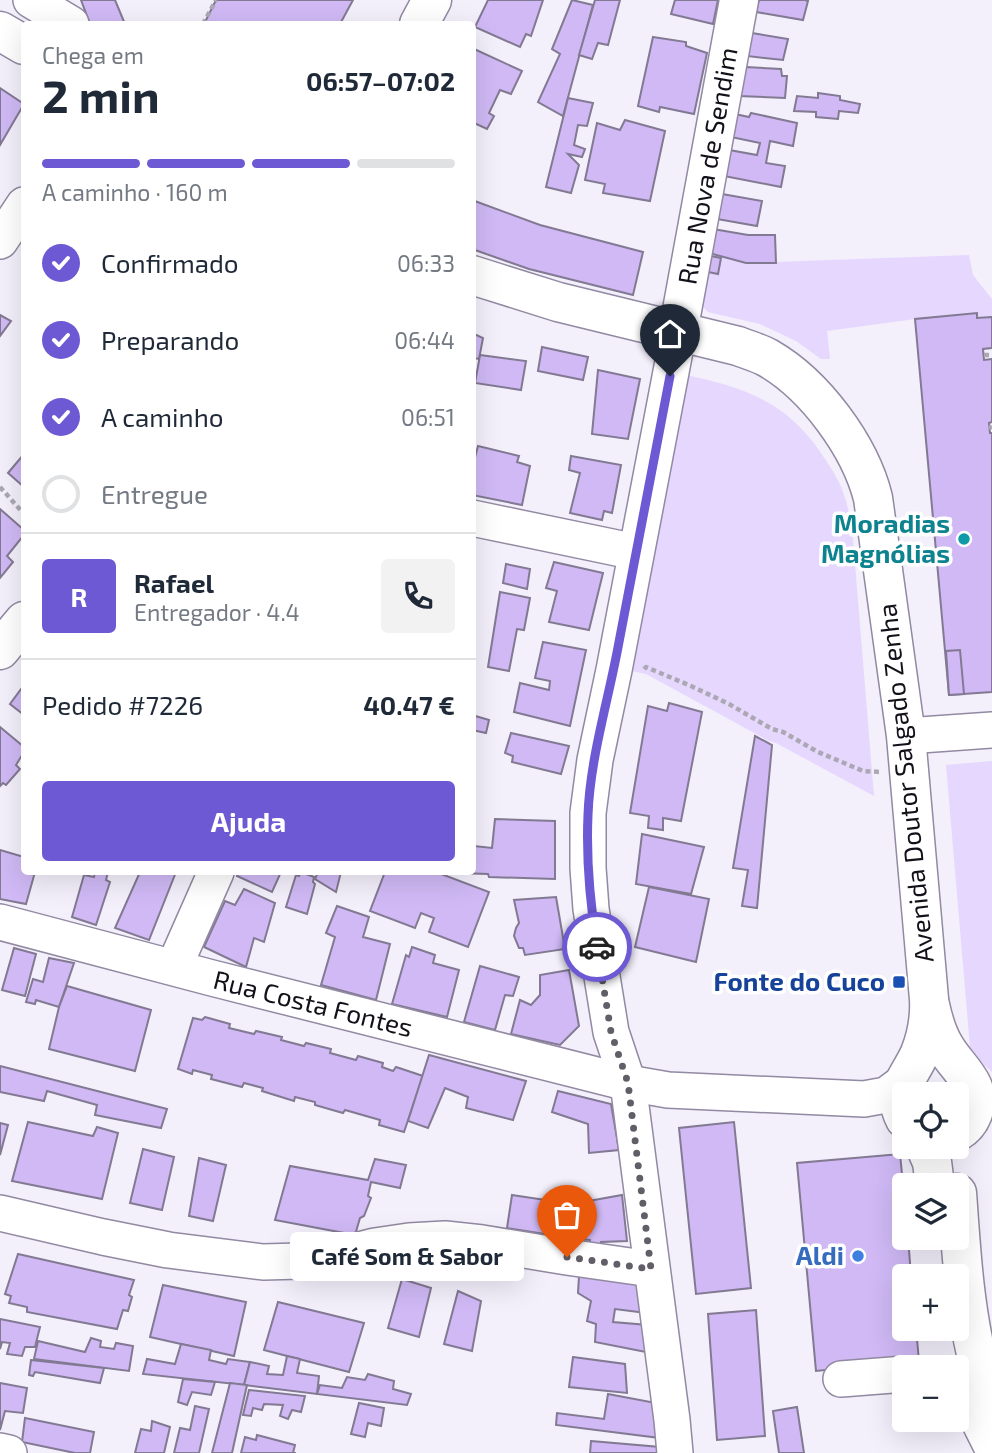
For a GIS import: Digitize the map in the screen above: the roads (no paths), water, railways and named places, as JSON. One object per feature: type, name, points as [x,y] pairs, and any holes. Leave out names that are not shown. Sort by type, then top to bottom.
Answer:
[{"type":"main road","points":[[421,21],[432,0]]},
{"type":"main road","name":"Rua Nova de Sendim","points":[[676,342],[739,0]]},
{"type":"main road","points":[[0,31],[21,43]]},
{"type":"main road","points":[[476,276],[676,342]]},
{"type":"main road","points":[[476,298],[517,312],[676,342]]},
{"type":"main road","name":"Avenida Doutor Salgado Zenha","points":[[676,342],[738,346],[768,358],[791,374],[828,412],[860,459],[865,471],[873,498],[906,736],[929,999],[929,1023],[925,1038],[904,1082]]},
{"type":"main road","points":[[0,650],[21,625]]},
{"type":"main road","name":"Avenida Doutor Salgado Zenha","points":[[929,999],[938,1032],[953,1059],[976,1083]]},
{"type":"main road","points":[[906,1078],[917,1067],[928,1062],[941,1061],[953,1065],[976,1083],[975,1106],[970,1126],[957,1149],[957,1173]]},
{"type":"main road","points":[[947,1256],[992,1399]]},
{"type":"main road","points":[[969,1395],[992,1444]]},
{"type":"street","points":[[30,0],[66,21]]},
{"type":"street","points":[[70,0],[79,21]]},
{"type":"street","points":[[0,241],[21,210]]},
{"type":"street","name":"Rua Nova de Sendim","points":[[675,1453],[628,1083],[611,1032],[591,909],[588,813],[595,760],[676,342]]},
{"type":"street","points":[[476,519],[636,552]]},
{"type":"street","points":[[906,736],[992,730]]},
{"type":"street","points":[[174,967],[215,875]]},
{"type":"street","name":"Rua Costa Fontes","points":[[0,922],[628,1083],[668,1090],[849,1099]]},
{"type":"street","points":[[849,1099],[876,1098],[886,1094],[906,1078]]},
{"type":"street","points":[[849,1099],[892,1111]]},
{"type":"street","points":[[0,1213],[168,1250],[262,1262],[300,1261],[336,1256],[375,1246],[445,1239],[651,1269]]},
{"type":"street","points":[[841,1380],[892,1376]]},
{"type":"street","points":[[0,1451],[9,1453]]},
{"type":"place","name":"Moradias Magnólias","points":[[964,539]]},
{"type":"place","name":"Fonte do Cuco","points":[[899,982]]},
{"type":"place","name":"Aldi","points":[[858,1256]]},
{"type":"place","name":"Café Som & Sabor","points":[[567,1257]]}]
